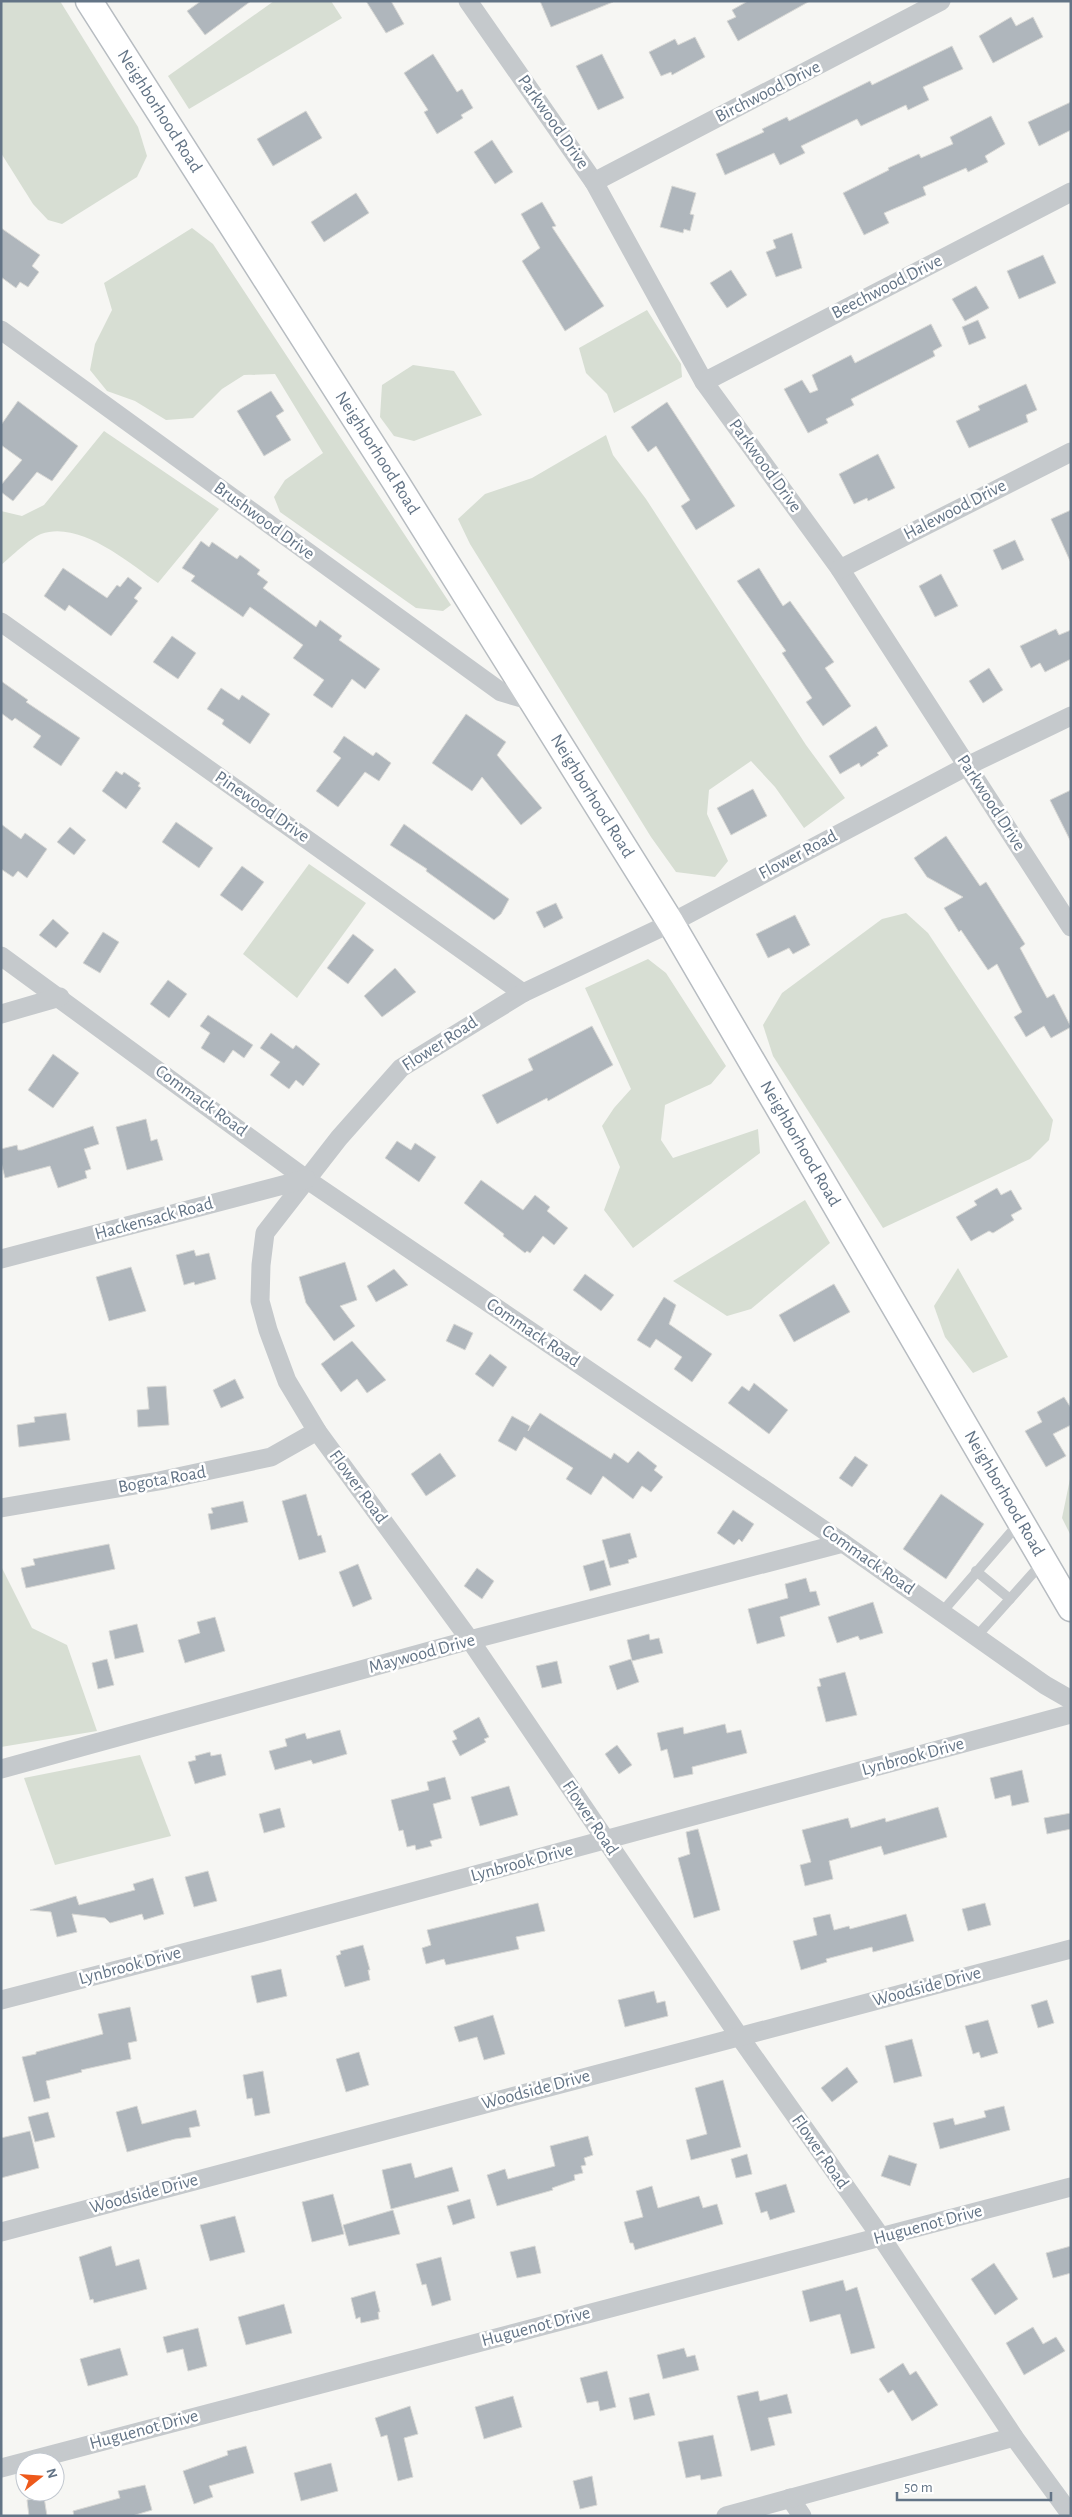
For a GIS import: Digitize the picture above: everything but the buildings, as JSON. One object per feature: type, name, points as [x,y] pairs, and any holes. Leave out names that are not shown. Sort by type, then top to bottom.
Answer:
[{"type":"main road","name":"Neighborhood Road","points":[[89,1],[390,472],[671,923],[1071,1608]]},
{"type":"street","name":"Parkwood Drive","points":[[468,1],[594,182],[704,382],[840,568],[1071,927]]},
{"type":"street","name":"Birchwood Drive","points":[[594,182],[941,1]]},
{"type":"street","name":"Beechwood Drive","points":[[704,382],[1071,192]]},
{"type":"street","name":"Brushwood Drive","points":[[1,330],[501,692],[532,701]]},
{"type":"street","name":"Halewood Drive","points":[[840,568],[1071,452]]},
{"type":"street","name":"Pinewood Drive","points":[[1,622],[522,993]]},
{"type":"street","name":"Flower Road","points":[[1071,716],[967,766],[671,923],[522,993],[401,1068],[306,1179],[265,1233],[261,1265],[260,1301],[268,1330],[287,1381],[317,1431],[470,1640],[739,2036],[881,2238],[1014,2437],[1071,2515]]},
{"type":"street","name":"Commack Road","points":[[1,956],[60,997],[306,1179],[843,1542],[976,1636],[1071,1700]]},
{"type":"street","points":[[1,1014],[60,997]]},
{"type":"street","name":"Hackensack Road","points":[[1,1259],[306,1179]]},
{"type":"street","name":"Bogota Road","points":[[1,1508],[169,1479],[271,1457],[317,1431]]},
{"type":"street","name":"Maywood Drive","points":[[1,1768],[470,1640],[843,1542]]},
{"type":"street","name":"Lynbrook Drive","points":[[1,2000],[1071,1714]]},
{"type":"street","name":"Woodside Drive","points":[[1,2232],[1071,1949]]},
{"type":"street","name":"Huguenot Drive","points":[[1,2468],[1071,2187]]},
{"type":"street","points":[[726,2516],[1014,2437]]},
{"type":"street","points":[[790,2498],[802,2516]]},
{"type":"lane","points":[[942,1612],[1020,1522]]},
{"type":"lane","points":[[976,1636],[1044,1561]]},
{"type":"lane","points":[[976,1572],[1010,1599]]},
{"type":"shaded area","points":[[1,1],[60,1],[138,127],[147,156],[137,177],[62,224],[48,220],[33,204],[1,153]]},
{"type":"shaded area","points":[[274,1],[331,1],[342,18],[189,109],[168,76]]},
{"type":"shaded area","points":[[192,228],[213,244],[451,605],[443,611],[416,608],[280,512],[274,497],[285,480],[323,453],[275,374],[244,375],[222,389],[193,418],[166,420],[135,401],[107,391],[90,370],[95,344],[112,310],[104,283]]},
{"type":"shaded area","points":[[647,310],[681,364],[682,377],[614,413],[607,394],[586,373],[579,348]]},
{"type":"shaded area","points":[[413,365],[454,371],[482,415],[414,441],[394,436],[380,417],[382,385]]},
{"type":"shaded area","points":[[104,431],[219,509],[158,583],[102,545],[71,533],[56,531],[37,536],[1,565],[1,511],[22,516],[44,505]]},
{"type":"shaded area","points":[[606,435],[613,455],[646,499],[806,745],[845,798],[804,828],[775,787],[751,761],[709,790],[707,814],[728,861],[715,877],[676,872],[651,837],[470,544],[458,519],[485,494],[532,478]]},
{"type":"shaded area","points":[[309,864],[366,903],[297,998],[243,954]]},
{"type":"shaded area","points":[[906,913],[928,933],[1053,1120],[1049,1140],[1030,1159],[883,1228],[773,1056],[763,1025],[782,993],[882,919]]},
{"type":"shaded area","points":[[648,959],[666,973],[726,1066],[711,1084],[665,1105],[661,1140],[673,1158],[758,1129],[760,1153],[633,1248],[604,1210],[620,1167],[602,1126],[614,1108],[631,1089],[585,988]]},
{"type":"shaded area","points":[[805,1200],[830,1243],[751,1309],[727,1316],[673,1281]]},
{"type":"shaded area","points":[[958,1268],[1008,1357],[973,1373],[945,1337],[934,1306]]},
{"type":"shaded area","points":[[1071,1479],[1071,1536],[1062,1518]]},
{"type":"shaded area","points":[[1,1566],[32,1628],[67,1645],[97,1731],[1,1747]]},
{"type":"shaded area","points":[[140,1755],[171,1836],[55,1865],[24,1778]]}]
